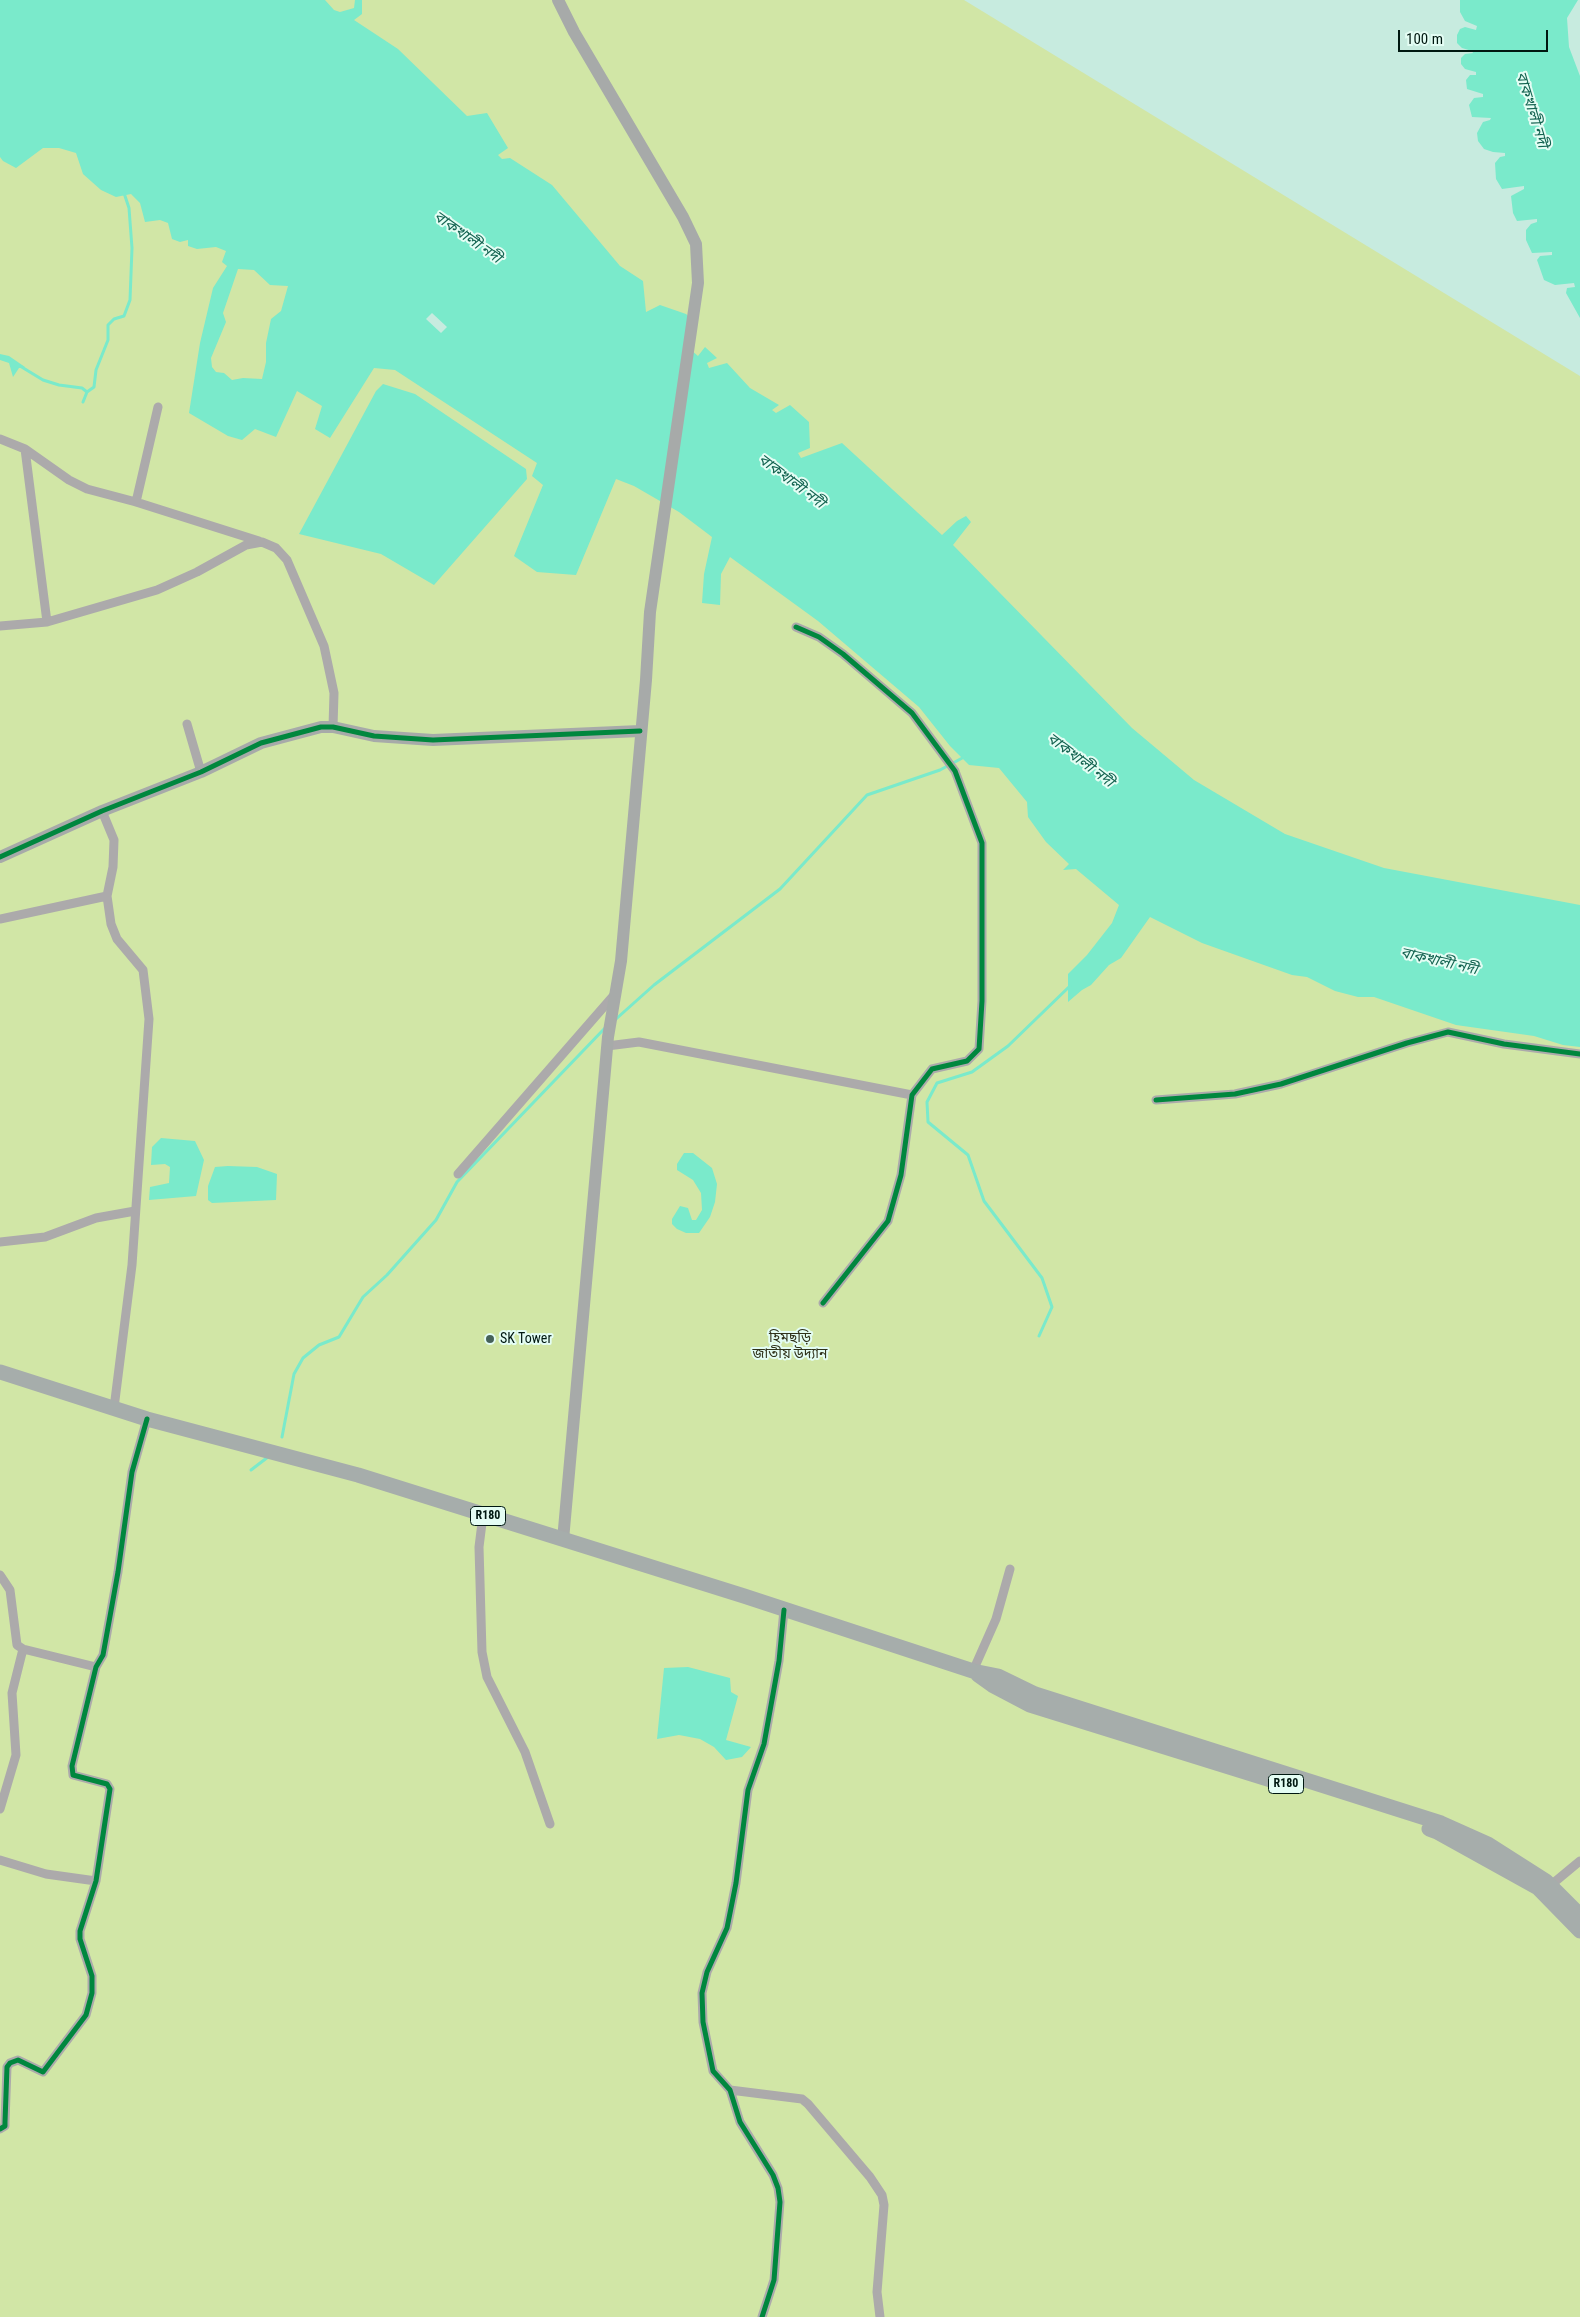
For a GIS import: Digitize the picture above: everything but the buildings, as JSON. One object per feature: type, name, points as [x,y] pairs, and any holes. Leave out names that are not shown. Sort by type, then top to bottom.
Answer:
[{"type":"main road","points":[[558,0],[574,32],[696,244],[698,283],[650,612],[621,961],[608,1041],[563,1540]]},
{"type":"main road","points":[[0,857],[102,812],[201,772],[261,743],[321,727],[333,727],[374,736],[433,740],[640,731]]},
{"type":"main road","name":"R180","points":[[0,1372],[147,1419],[358,1475],[973,1671],[998,1676],[1035,1694],[1441,1823],[1488,1844],[1551,1885],[1580,1915]]},
{"type":"main road","name":"R180","points":[[973,1671],[992,1685],[1030,1705],[1438,1832],[1538,1888],[1580,1931]]},
{"type":"street","points":[[136,502],[158,407]]},
{"type":"street","points":[[0,439],[25,449],[69,480],[87,489],[136,502],[276,548],[287,560],[324,646],[334,693],[333,727]]},
{"type":"street","points":[[25,449],[47,622]]},
{"type":"street","points":[[0,626],[47,622],[157,590],[197,572],[246,545],[262,542]]},
{"type":"street","points":[[796,627],[819,637],[843,654],[912,713],[955,771],[982,843],[982,1001],[978,1049],[967,1061],[932,1069],[912,1095],[901,1175],[888,1221],[823,1303]]},
{"type":"street","points":[[187,724],[201,772]]},
{"type":"street","points":[[102,812],[114,840],[113,867],[106,896],[111,924],[117,939],[144,970],[149,1019],[132,1265],[114,1408]]},
{"type":"street","points":[[0,920],[106,896]]},
{"type":"street","points":[[458,1174],[615,994]]},
{"type":"street","points":[[1156,1100],[1235,1094],[1272,1086],[1407,1043],[1448,1032],[1504,1044],[1580,1054]]},
{"type":"street","points":[[608,1041],[639,1042],[912,1095]]},
{"type":"street","points":[[0,1242],[45,1237],[96,1218],[135,1211]]},
{"type":"street","points":[[0,2129],[5,2126],[6,2122],[6,2073],[10,2063],[18,2060],[43,2072],[86,2015],[94,1984],[80,1939],[80,1932],[96,1881],[110,1789],[106,1784],[73,1776],[72,1766],[96,1668],[103,1655],[118,1572],[132,1472],[147,1419]]},
{"type":"street","points":[[483,1515],[480,1556],[482,1652],[487,1677],[525,1752],[550,1824]]},
{"type":"street","points":[[973,1671],[996,1619],[1010,1569]]},
{"type":"street","points":[[0,1575],[10,1590],[17,1645],[23,1649],[96,1668]]},
{"type":"street","points":[[762,2317],[774,2280],[780,2202],[778,2188],[773,2175],[740,2122],[730,2090],[713,2071],[702,2022],[702,1993],[707,1972],[727,1928],[736,1883],[748,1790],[764,1744],[779,1661],[784,1610]]},
{"type":"street","points":[[0,1809],[16,1755],[12,1693],[23,1649]]},
{"type":"street","points":[[0,1860],[46,1874],[96,1881]]},
{"type":"street","points":[[1551,1885],[1580,1861]]},
{"type":"street","points":[[730,2090],[802,2099],[870,2177],[882,2195],[884,2205],[877,2292],[880,2317]]},
{"type":"green space","name":"হিমছড়ি জাতীয় উদ্যান","points":[[0,0],[964,0],[1580,376],[1580,2317],[0,2317]]},
{"type":"water","name":"বাকখালী নদী","points":[[0,0],[325,0],[334,10],[340,12],[354,8],[355,0],[362,0],[362,14],[354,20],[398,49],[467,116],[487,113],[508,148],[498,155],[502,159],[510,158],[552,185],[620,266],[643,281],[646,312],[660,305],[686,314],[697,324],[684,344],[698,356],[705,347],[717,358],[707,363],[709,368],[727,363],[750,388],[779,405],[772,410],[776,413],[790,405],[809,422],[810,448],[798,453],[801,458],[842,443],[942,535],[957,521],[966,516],[971,522],[953,545],[1132,728],[1194,780],[1285,834],[1384,868],[1580,905],[1580,1047],[1563,1045],[1534,1036],[1456,1025],[1374,997],[1358,997],[1335,991],[1307,977],[1292,975],[1202,943],[1150,917],[1121,958],[1109,965],[1091,985],[1068,1002],[1068,974],[1087,955],[1112,923],[1119,905],[1076,869],[1063,870],[1069,864],[1046,842],[1028,817],[1027,802],[999,768],[969,765],[950,746],[919,707],[818,621],[730,557],[721,574],[720,605],[702,603],[704,574],[712,537],[679,512],[634,486],[616,479],[576,575],[537,572],[514,556],[543,485],[532,476],[537,463],[395,370],[374,368],[330,438],[315,429],[322,406],[297,391],[276,437],[255,429],[242,440],[228,436],[189,413],[200,343],[213,288],[227,266],[222,262],[226,251],[216,247],[197,249],[188,246],[188,240],[180,242],[172,239],[168,223],[160,220],[145,222],[140,203],[131,194],[116,197],[101,190],[83,174],[76,153],[59,148],[43,148],[16,168],[3,161],[0,157]],"holes":[[[238,269],[254,270],[270,285],[288,286],[281,311],[271,319],[262,379],[243,378],[232,380],[224,373],[216,372],[212,367],[211,358],[226,322],[223,313]]]},
{"type":"water","name":"বাকখালী নদী","points":[[1460,0],[1578,0],[1567,18],[1569,47],[1580,76],[1580,318],[1566,293],[1567,288],[1575,287],[1574,283],[1555,285],[1544,280],[1537,260],[1540,256],[1552,255],[1552,252],[1532,253],[1526,240],[1526,230],[1531,224],[1537,222],[1537,219],[1517,221],[1513,213],[1511,196],[1524,189],[1524,186],[1502,189],[1496,179],[1495,163],[1500,157],[1505,156],[1505,153],[1484,149],[1478,141],[1477,133],[1483,122],[1491,118],[1472,117],[1469,105],[1474,98],[1483,97],[1483,94],[1467,89],[1466,80],[1470,75],[1476,75],[1476,72],[1465,69],[1461,64],[1461,58],[1465,54],[1473,53],[1462,48],[1457,43],[1457,35],[1460,29],[1465,27],[1476,30],[1477,26],[1465,21],[1460,12]]},
{"type":"water","points":[[0,354],[9,356],[25,367],[19,368],[13,377],[9,363],[0,360]]},
{"type":"water","points":[[383,384],[415,394],[526,469],[527,479],[434,585],[381,554],[299,534],[376,391]]},
{"type":"water","points":[[161,1138],[195,1141],[204,1160],[196,1196],[149,1200],[150,1187],[169,1183],[170,1167],[165,1164],[151,1165],[152,1147]]},
{"type":"water","points":[[684,1153],[693,1153],[712,1168],[717,1184],[715,1202],[710,1217],[699,1233],[686,1233],[677,1229],[672,1224],[672,1219],[680,1206],[688,1208],[692,1220],[696,1220],[702,1210],[701,1193],[693,1180],[677,1170],[677,1164]]},
{"type":"water","points":[[215,1167],[257,1167],[277,1174],[276,1200],[212,1203],[208,1200],[208,1186]]},
{"type":"water","points":[[688,1667],[730,1678],[731,1692],[738,1696],[726,1740],[751,1747],[742,1757],[726,1760],[714,1747],[700,1739],[679,1735],[657,1739],[664,1668]]},
{"type":"pier","points":[[432,313],[447,327],[441,333],[426,319]]},
{"type":"waterway","points":[[20,366],[43,380],[59,385],[82,388],[87,392],[94,387],[96,370],[108,340],[108,325],[114,319],[124,316],[130,300],[132,248],[129,208],[124,193]]},
{"type":"waterway","points":[[83,402],[87,392]]},
{"type":"waterway","points":[[616,1019],[654,985],[780,889],[867,795],[940,770],[966,756]]},
{"type":"waterway","points":[[1039,1336],[1052,1307],[1042,1278],[984,1201],[968,1155],[928,1122],[927,1102],[937,1083],[972,1072],[1008,1046],[1070,986]]},
{"type":"waterway","points":[[282,1437],[294,1374],[303,1358],[319,1345],[339,1337],[363,1297],[387,1275],[436,1220],[457,1182],[605,1028]]},
{"type":"waterway","points":[[251,1470],[268,1457]]},
{"type":"cycle path","points":[[796,627],[819,637],[843,654],[912,713],[955,771],[982,843],[982,1001],[979,1049],[967,1061],[932,1069],[912,1095],[901,1175],[888,1221],[823,1303]]},
{"type":"cycle path","points":[[0,857],[102,811],[201,772],[261,743],[321,727],[333,727],[374,736],[433,740],[640,731]]},
{"type":"cycle path","points":[[1156,1100],[1235,1094],[1281,1084],[1407,1043],[1448,1032],[1504,1044],[1580,1054]]},
{"type":"cycle path","points":[[0,2129],[5,2126],[7,2067],[10,2063],[18,2060],[43,2072],[86,2015],[92,1993],[92,1976],[80,1939],[80,1931],[96,1881],[110,1789],[107,1784],[73,1775],[72,1766],[96,1667],[103,1655],[118,1572],[132,1472],[147,1419]]},
{"type":"cycle path","points":[[762,2317],[774,2280],[780,2202],[778,2188],[773,2175],[740,2122],[730,2090],[713,2071],[703,2022],[702,1993],[707,1972],[727,1928],[736,1883],[748,1790],[764,1744],[779,1661],[784,1610]]},
{"type":"place","name":"SK Tower","points":[[490,1339]]}]
